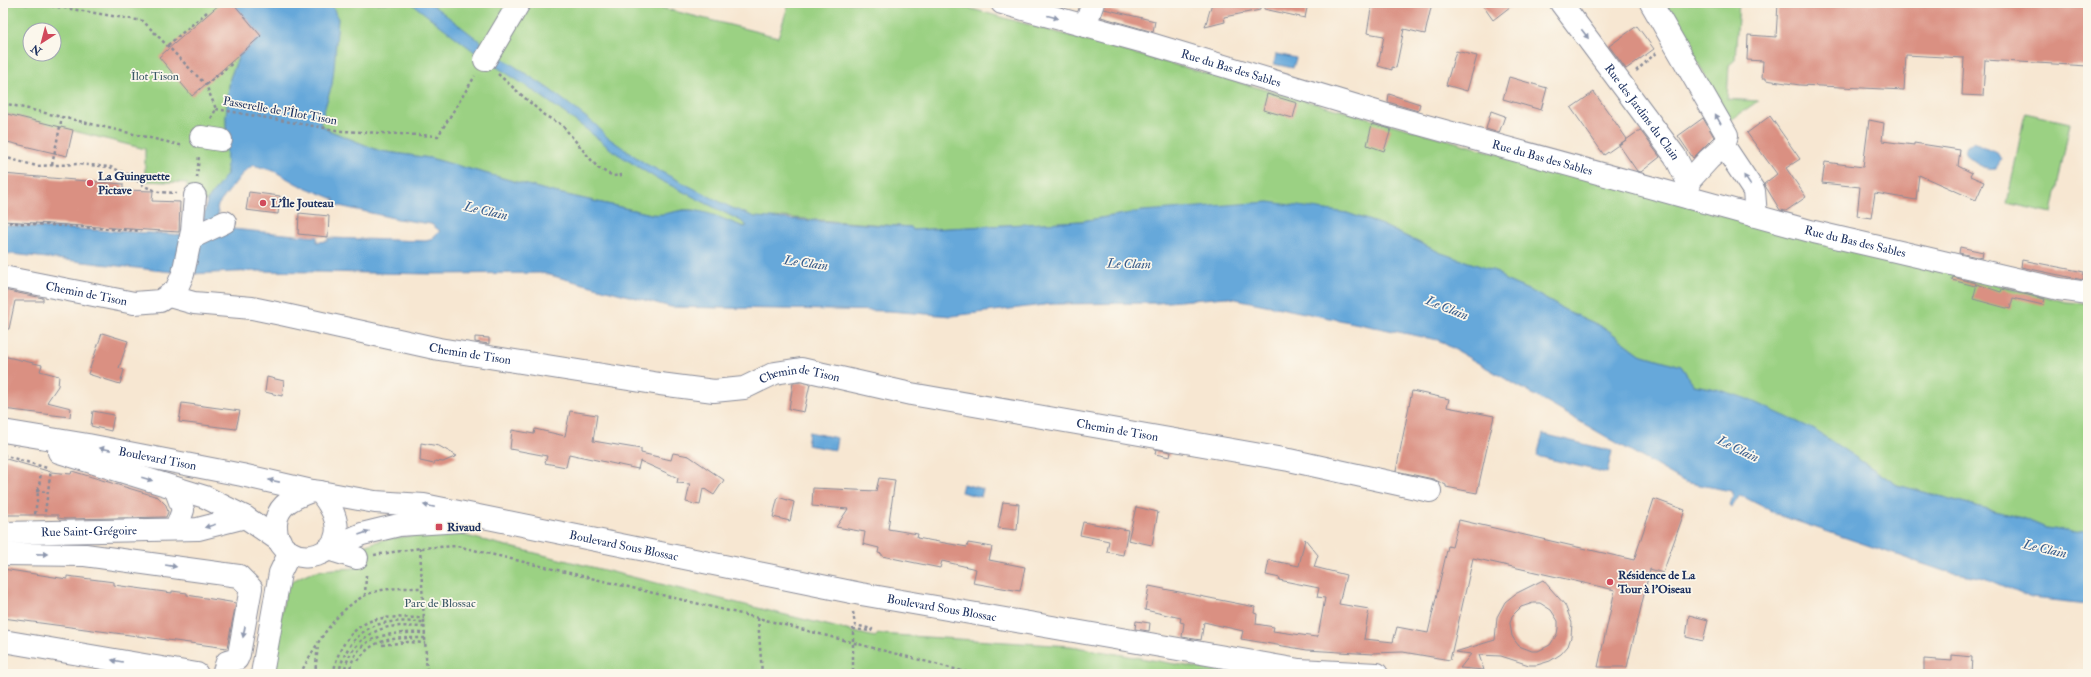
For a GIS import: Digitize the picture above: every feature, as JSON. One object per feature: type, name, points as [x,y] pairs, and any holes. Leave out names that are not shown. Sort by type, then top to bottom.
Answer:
[{"type":"street","points":[[486,58],[519,3]]},
{"type":"street","name":"Rue du Bas des Sables","points":[[1002,3],[1390,116],[1689,190],[1756,216],[1814,232],[2059,289],[2088,293]]},
{"type":"street","points":[[1085,26],[1093,3]]},
{"type":"street","name":"Rue des Jardins du Clain","points":[[1561,3],[1675,156],[1689,190]]},
{"type":"street","points":[[1651,3],[1727,135],[1724,146],[1709,159],[1689,190]]},
{"type":"street","points":[[1724,146],[1754,191],[1756,216]]},
{"type":"street","points":[[169,296],[176,290],[183,274],[191,234],[188,195]]},
{"type":"street","points":[[191,234],[222,224]]},
{"type":"street","name":"Chemin de Tison","points":[[3,277],[134,303],[160,301],[169,296],[194,303],[274,312],[439,349],[660,384],[714,391],[744,388],[775,373],[801,368],[918,395],[1289,460],[1430,491]]},
{"type":"street","name":"Boulevard Tison","points":[[3,433],[205,497],[245,517],[285,546]]},
{"type":"street","name":"Boulevard Tison","points":[[3,433],[88,445],[262,479],[316,492]]},
{"type":"street","points":[[176,488],[183,510],[176,529]]},
{"type":"street","points":[[262,674],[285,546],[276,524],[279,513],[288,502],[316,492],[333,510],[337,520],[336,536],[328,549],[357,558]]},
{"type":"street","name":"Boulevard Sous Blossac","points":[[316,492],[375,502],[424,505],[508,524],[861,594],[1299,670],[1377,674]]},
{"type":"street","points":[[245,517],[279,513]]},
{"type":"street","name":"Rue Saint-Grégoire","points":[[3,533],[198,529],[245,517]]},
{"type":"street","name":"Boulevard Sous Blossac","points":[[285,546],[299,556],[309,557],[320,554],[362,534],[399,525],[450,521],[508,524]]},
{"type":"street","points":[[3,554],[85,555],[239,576],[251,588],[249,605],[239,654],[237,659],[227,662],[223,674]]},
{"type":"street","points":[[3,641],[197,674]]},
{"type":"path","points":[[34,3],[143,21],[206,85],[234,62]]},
{"type":"path","points":[[168,45],[207,12]]},
{"type":"path","points":[[1645,62],[1657,52]]},
{"type":"path","points":[[486,58],[499,74],[544,115],[562,125],[598,168],[613,176],[622,175]]},
{"type":"path","name":"Passerelle de l'Îlot Tison","points":[[206,85],[216,109],[342,131],[438,136],[486,58]]},
{"type":"path","points":[[3,103],[62,117],[202,143],[188,195],[159,192],[144,186],[130,175],[110,167],[78,164],[37,166],[3,157]]},
{"type":"path","points":[[52,165],[62,117]]},
{"type":"path","points":[[3,222],[141,232]]},
{"type":"path","points":[[3,455],[51,469],[45,517]]},
{"type":"path","points":[[35,518],[40,472]]},
{"type":"path","points":[[37,491],[48,492]]},
{"type":"path","points":[[357,558],[420,548],[457,546],[758,618],[974,674]]},
{"type":"path","points":[[420,548],[427,674]]},
{"type":"path","points":[[300,674],[319,643],[337,618],[350,606],[365,596],[395,588],[422,588]]},
{"type":"path","points":[[853,610],[855,625],[872,629],[871,631],[853,629],[853,674]]},
{"type":"path","points":[[334,674],[337,659],[345,644],[354,632],[367,623],[385,618],[424,618]]},
{"type":"path","points":[[758,618],[762,674]]},
{"type":"path","points":[[339,674],[342,660],[350,646],[356,638],[370,628],[386,623],[424,622]]},
{"type":"path","points":[[344,674],[352,651],[367,636],[391,627],[424,628]]},
{"type":"path","points":[[349,674],[356,655],[374,638],[391,633],[424,633]]},
{"type":"path","points":[[358,661],[367,650],[381,641],[405,638],[425,638]]},
{"type":"path","points":[[382,645],[407,642],[425,643]]},
{"type":"path","points":[[316,674],[319,643]]},
{"type":"green space","name":"Îlot Tison","points":[[3,3],[233,3],[261,36],[239,55],[230,78],[226,116],[227,174],[207,201],[187,198],[187,183],[145,181],[145,149],[3,113]]},
{"type":"green space","points":[[331,3],[642,3],[778,37],[789,3],[950,3],[1721,215],[2067,302],[2088,303],[2088,530],[2072,532],[2046,528],[2022,518],[1897,485],[1866,464],[1716,389],[1694,385],[1681,366],[1640,354],[1605,328],[1563,309],[1535,293],[1505,280],[1498,272],[1441,253],[1382,225],[1347,213],[1312,209],[1143,211],[1082,221],[913,230],[911,227],[781,217],[745,227],[695,210],[682,210],[661,216],[549,191],[430,158],[380,151],[328,130],[320,124],[332,84],[338,17]]},
{"type":"green space","points":[[1663,3],[1739,3],[1735,60],[1729,65],[1727,99],[1758,101],[1731,120]]},
{"type":"green space","points":[[2025,113],[2070,123],[2052,213],[2007,203]]},
{"type":"green space","name":"Parc de Blossac","points":[[446,531],[875,637],[878,634],[1070,646],[1199,668],[1251,674],[269,674],[287,586],[303,575],[311,572],[355,568],[359,547],[386,539]]},
{"type":"water","name":"Le Clain","points":[[233,3],[331,3],[338,19],[334,68],[332,84],[320,124],[328,130],[380,151],[430,158],[549,191],[651,214],[695,210],[744,227],[747,226],[741,221],[654,177],[613,151],[537,93],[480,56],[411,3],[430,3],[502,58],[549,89],[596,125],[607,137],[646,164],[732,208],[755,217],[911,227],[913,230],[1082,221],[1143,211],[1269,202],[1347,213],[1382,225],[1441,253],[1498,272],[1505,280],[1535,293],[1563,309],[1605,328],[1640,354],[1681,366],[1694,385],[1716,389],[1745,398],[1813,429],[1897,485],[2022,518],[2046,528],[2072,532],[2088,530],[2088,604],[2031,598],[1984,578],[1944,571],[1781,516],[1740,495],[1732,507],[1730,505],[1733,496],[1731,491],[1685,482],[1438,340],[1226,297],[1157,303],[1052,304],[952,316],[889,311],[671,307],[542,273],[434,274],[257,271],[190,274],[3,253],[3,225],[187,235],[201,229],[207,201],[227,174],[226,116],[230,78],[239,56],[261,36]],"holes":[[[253,165],[274,171],[297,184],[334,199],[335,205],[398,219],[431,224],[440,231],[430,240],[425,241],[328,238],[328,241],[317,242],[317,237],[221,228],[217,208],[218,205],[242,174]]]},
{"type":"water","points":[[1276,54],[1296,58],[1293,68],[1274,64]]},
{"type":"water","points":[[1974,142],[1998,154],[2001,160],[1996,168],[1987,168],[1974,162],[1967,156],[1965,152],[1967,145]]},
{"type":"water","points":[[809,432],[837,438],[835,450],[807,445]]},
{"type":"water","points":[[1543,434],[1612,451],[1607,473],[1537,456]]},
{"type":"water","points":[[963,484],[983,489],[981,497],[961,492]]},
{"type":"building","points":[[221,3],[233,3],[261,36],[192,96],[159,57]]},
{"type":"building","points":[[1212,3],[1260,3],[1260,10],[1224,17],[1225,22],[1205,27]]},
{"type":"building","points":[[1264,3],[1308,3],[1305,18],[1264,9]]},
{"type":"building","points":[[1372,3],[1432,3],[1425,34],[1404,29],[1396,68],[1392,67],[1392,70],[1378,66],[1384,36],[1367,33]]},
{"type":"building","points":[[1481,3],[1515,3],[1493,20]]},
{"type":"building","points":[[1778,3],[2088,3],[2088,66],[1985,60],[1983,96],[1962,95],[1964,58],[1906,55],[1904,90],[1800,85],[1766,80],[1766,78],[1762,78],[1763,61],[1747,60],[1748,35],[1776,37]]},
{"type":"building","points":[[1104,9],[1155,21],[1153,32],[1101,17]]},
{"type":"building","points":[[1637,26],[1654,49],[1626,69],[1609,46]]},
{"type":"building","points":[[1456,51],[1477,56],[1467,91],[1446,85]]},
{"type":"building","points":[[1509,77],[1547,88],[1541,110],[1503,99]]},
{"type":"building","points":[[1594,92],[1627,139],[1604,155],[1571,108]]},
{"type":"building","points":[[1267,94],[1297,103],[1293,118],[1263,110]]},
{"type":"building","points":[[1389,94],[1420,104],[1418,111],[1388,102]]},
{"type":"building","points":[[1491,111],[1505,116],[1499,133],[1486,129]]},
{"type":"building","points":[[3,113],[73,130],[67,156],[3,141]]},
{"type":"building","points":[[1770,116],[1800,159],[1786,168],[1806,197],[1786,211],[1780,210],[1764,184],[1777,174],[1747,133]]},
{"type":"building","points":[[1703,118],[1714,137],[1693,158],[1678,136]]},
{"type":"building","points":[[1869,120],[1884,123],[1882,141],[1914,145],[1914,143],[1960,150],[1958,166],[1972,173],[1970,176],[1984,182],[1976,200],[1919,175],[1916,200],[1875,193],[1871,218],[1857,216],[1860,187],[1822,183],[1825,162],[1863,167]]},
{"type":"building","points":[[1372,124],[1391,129],[1384,151],[1367,145]]},
{"type":"building","points":[[1640,130],[1660,157],[1641,172],[1637,171],[1619,145]]},
{"type":"building","points":[[3,174],[123,184],[123,190],[153,191],[152,201],[180,202],[179,232],[3,221]]},
{"type":"building","name":"L'Île Jouteau","points":[[249,192],[280,196],[278,214],[246,210]]},
{"type":"building","points":[[299,213],[329,216],[328,237],[298,234]]},
{"type":"building","points":[[1960,247],[1983,252],[1982,258],[1959,253]]},
{"type":"building","points":[[2022,260],[2084,272],[2083,280],[2021,267]]},
{"type":"building","points":[[1953,277],[1976,283],[1975,286],[1952,280]]},
{"type":"building","points":[[1977,284],[2001,292],[2002,289],[2045,299],[2043,305],[2013,298],[2010,309],[1973,299]]},
{"type":"building","points":[[3,290],[43,298],[43,301],[15,301],[9,329],[3,329]]},
{"type":"building","points":[[102,333],[128,341],[119,368],[124,370],[120,384],[88,374]]},
{"type":"building","points":[[475,337],[489,338],[489,344],[475,342]]},
{"type":"building","points":[[3,356],[42,365],[40,371],[59,376],[58,386],[47,402],[71,408],[70,417],[3,409]]},
{"type":"building","points":[[267,377],[284,381],[282,396],[265,392]]},
{"type":"building","points":[[801,382],[810,384],[804,412],[789,409],[793,383]]},
{"type":"building","points":[[1412,391],[1449,399],[1447,407],[1494,416],[1477,493],[1446,487],[1446,485],[1433,479],[1396,471]]},
{"type":"building","points":[[182,403],[240,411],[236,429],[179,422]]},
{"type":"building","points":[[93,411],[114,415],[111,431],[91,426]]},
{"type":"building","points":[[570,411],[597,415],[593,441],[641,449],[641,453],[671,460],[673,453],[689,456],[724,480],[714,495],[703,488],[700,505],[686,502],[690,484],[677,483],[678,478],[640,461],[638,469],[569,454],[566,467],[545,463],[547,456],[510,449],[512,430],[534,434],[535,429],[565,436]]},
{"type":"building","points":[[421,443],[439,446],[457,456],[443,462],[435,461],[434,464],[420,461]]},
{"type":"building","points":[[1156,449],[1171,452],[1170,457],[1155,454]]},
{"type":"building","points":[[3,458],[51,472],[71,474],[72,471],[158,497],[166,505],[168,512],[166,517],[65,519],[58,518],[58,515],[3,515]]},
{"type":"building","points":[[879,478],[895,480],[888,529],[918,534],[917,538],[967,547],[968,543],[992,547],[989,560],[1025,567],[1020,591],[973,583],[976,569],[942,561],[940,568],[882,556],[882,554],[878,553],[879,548],[863,544],[865,532],[836,527],[848,509],[812,506],[813,488],[876,491]]},
{"type":"building","points":[[778,497],[794,502],[790,521],[773,517]]},
{"type":"building","name":"Résidence de La Tour à l'Oiseau","points":[[1654,499],[1685,510],[1663,573],[1650,569],[1627,667],[1598,667],[1615,590],[1473,558],[1450,660],[1403,652],[1373,654],[1307,650],[1241,639],[1243,631],[1204,622],[1201,640],[1182,637],[1184,623],[1180,622],[1181,618],[1145,610],[1149,586],[1255,607],[1254,613],[1257,614],[1256,624],[1274,627],[1273,631],[1316,637],[1318,636],[1325,598],[1317,597],[1319,588],[1279,580],[1280,578],[1266,575],[1269,560],[1299,566],[1305,539],[1318,555],[1314,567],[1346,575],[1339,604],[1369,609],[1364,639],[1393,642],[1397,627],[1428,633],[1448,546],[1452,547],[1459,520],[1634,560]]},
{"type":"building","points":[[1003,502],[1019,504],[1017,530],[998,528]]},
{"type":"building","points":[[1136,507],[1158,512],[1152,545],[1128,540]]},
{"type":"building","points":[[1083,522],[1128,530],[1123,555],[1107,552],[1109,541],[1080,535]]},
{"type":"building","points":[[3,569],[67,579],[67,576],[114,582],[114,585],[172,593],[172,591],[187,593],[187,595],[236,603],[227,648],[3,618]]},
{"type":"building","points":[[1543,580],[1565,605],[1572,623],[1571,637],[1568,646],[1561,654],[1550,661],[1537,665],[1529,665],[1501,656],[1479,655],[1484,670],[1460,668],[1471,654],[1455,652],[1495,640],[1497,617],[1505,602],[1515,594]],"holes":[[[1533,603],[1540,603],[1551,610],[1558,621],[1558,628],[1557,634],[1550,645],[1538,651],[1532,651],[1519,646],[1515,641],[1512,636],[1510,623],[1512,616],[1521,607]]]},
{"type":"building","points":[[1689,615],[1708,620],[1703,641],[1686,637]]},
{"type":"building","points":[[1136,621],[1150,623],[1149,631],[1135,629]]},
{"type":"building","points":[[1952,655],[1972,657],[1971,673],[1950,673],[1950,670],[1944,674],[1924,674],[1924,659],[1952,661]]},
{"type":"place","name":"La Guinguette Pictave","points":[[90,183]]},
{"type":"place","name":"L'Île Jouteau","points":[[263,203]]},
{"type":"place","name":"Rivaud","points":[[439,527]]},
{"type":"place","name":"Résidence de La Tour à l'Oiseau","points":[[1610,582]]}]
